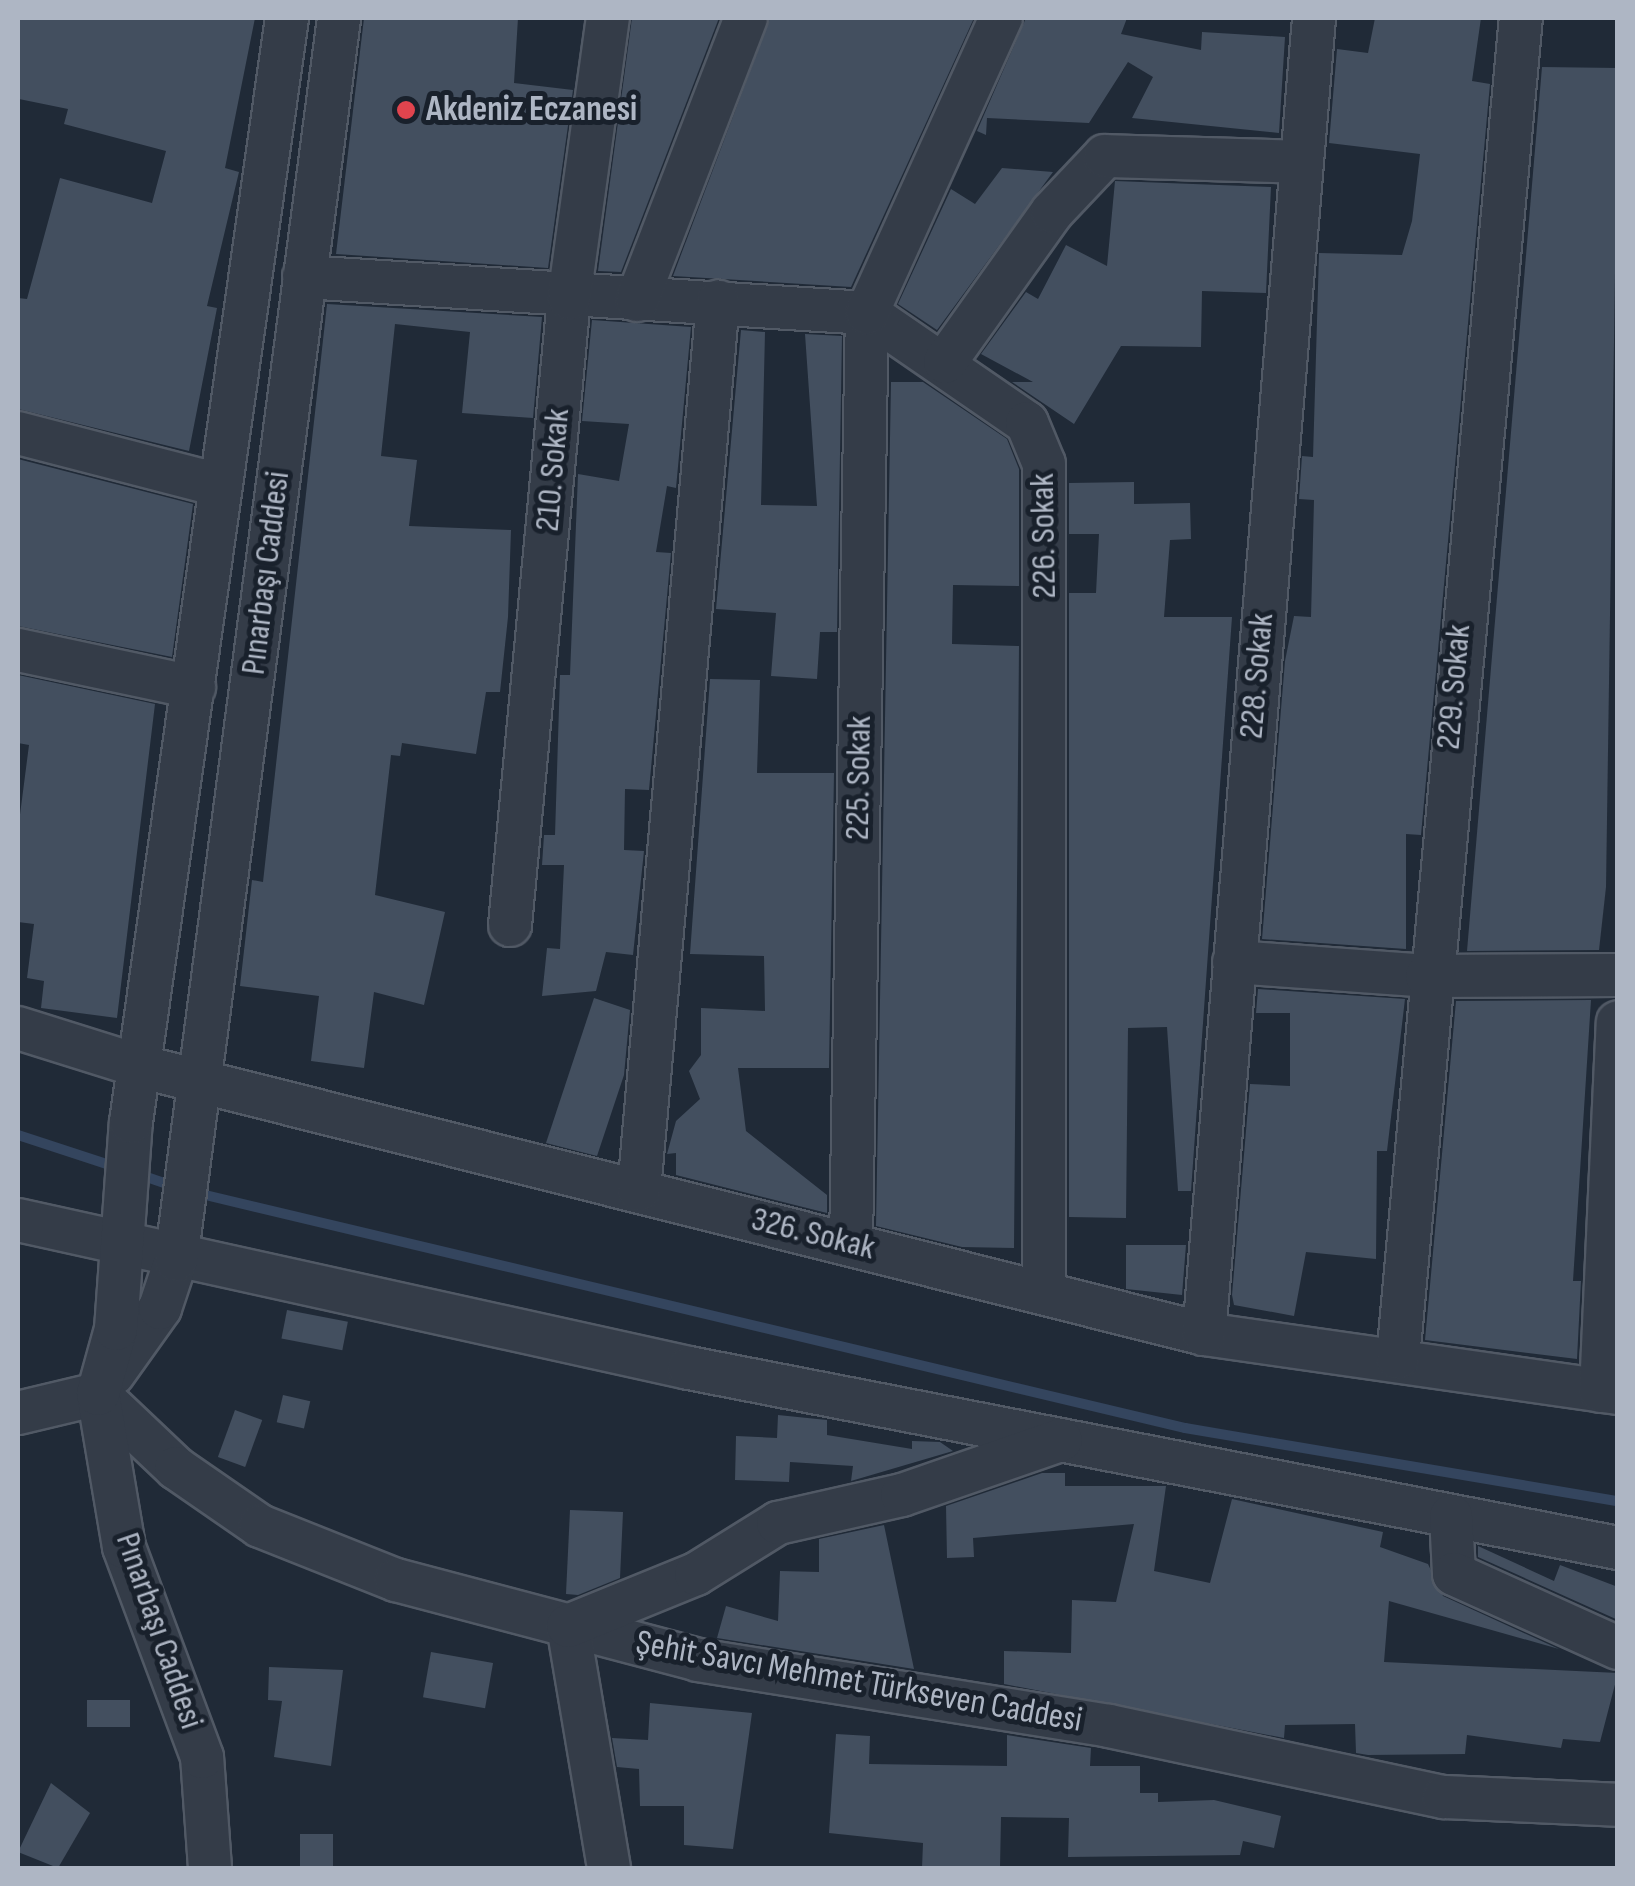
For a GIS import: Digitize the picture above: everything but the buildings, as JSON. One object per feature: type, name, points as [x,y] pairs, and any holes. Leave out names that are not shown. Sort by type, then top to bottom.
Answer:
[{"type":"street","name":"Pınarbaşı Caddesi","points":[[210,1868],[202,1757],[124,1547],[98,1394],[116,1330],[116,1247],[131,1122],[194,687],[215,484],[287,18]]},
{"type":"street","name":"Pınarbaşı Caddesi","points":[[98,1394],[160,1308],[176,1260],[338,18]]},
{"type":"street","name":"210. Sokak","points":[[510,924],[569,298],[608,18]]},
{"type":"street","points":[[637,300],[746,18]]},
{"type":"street","points":[[867,312],[1002,18]]},
{"type":"street","name":"228. Sokak","points":[[1204,1334],[1314,18]]},
{"type":"street","name":"229. Sokak","points":[[1398,1358],[1427,976],[1520,18]]},
{"type":"street","points":[[945,362],[1052,212],[1105,156],[1302,162]]},
{"type":"street","name":"226. Sokak","points":[[304,277],[569,298],[867,312],[945,362],[1027,423],[1044,464],[1044,1293]]},
{"type":"street","points":[[638,1190],[718,302]]},
{"type":"street","name":"225. Sokak","points":[[851,1244],[867,312]]},
{"type":"street","points":[[18,433],[215,484]]},
{"type":"street","points":[[18,650],[194,687]]},
{"type":"street","points":[[1234,962],[1427,976],[1618,975]]},
{"type":"street","points":[[1609,1392],[1618,1022]]},
{"type":"street","name":"326. Sokak","points":[[18,1028],[139,1066],[201,1078],[1204,1334],[1398,1358],[1609,1392]]},
{"type":"street","points":[[18,1220],[176,1260],[1061,1440],[1618,1548]]},
{"type":"street","points":[[18,1413],[98,1394]]},
{"type":"street","name":"Şehit Savcı Mehmet Türkseven Caddesi","points":[[98,1394],[176,1468],[260,1526],[396,1580],[698,1660],[1109,1726],[1444,1797],[1618,1805]]},
{"type":"street","points":[[609,1868],[568,1626],[696,1574],[778,1523],[902,1496],[1061,1440]]},
{"type":"street","points":[[1451,1516],[1454,1574],[1618,1648]]},
{"type":"waterway","points":[[18,1135],[119,1168]]},
{"type":"waterway","points":[[135,1173],[176,1187]]},
{"type":"waterway","points":[[197,1193],[1185,1428],[1618,1501]]},
{"type":"place","name":"Akdeniz Eczanesi","points":[[406,110]]}]
